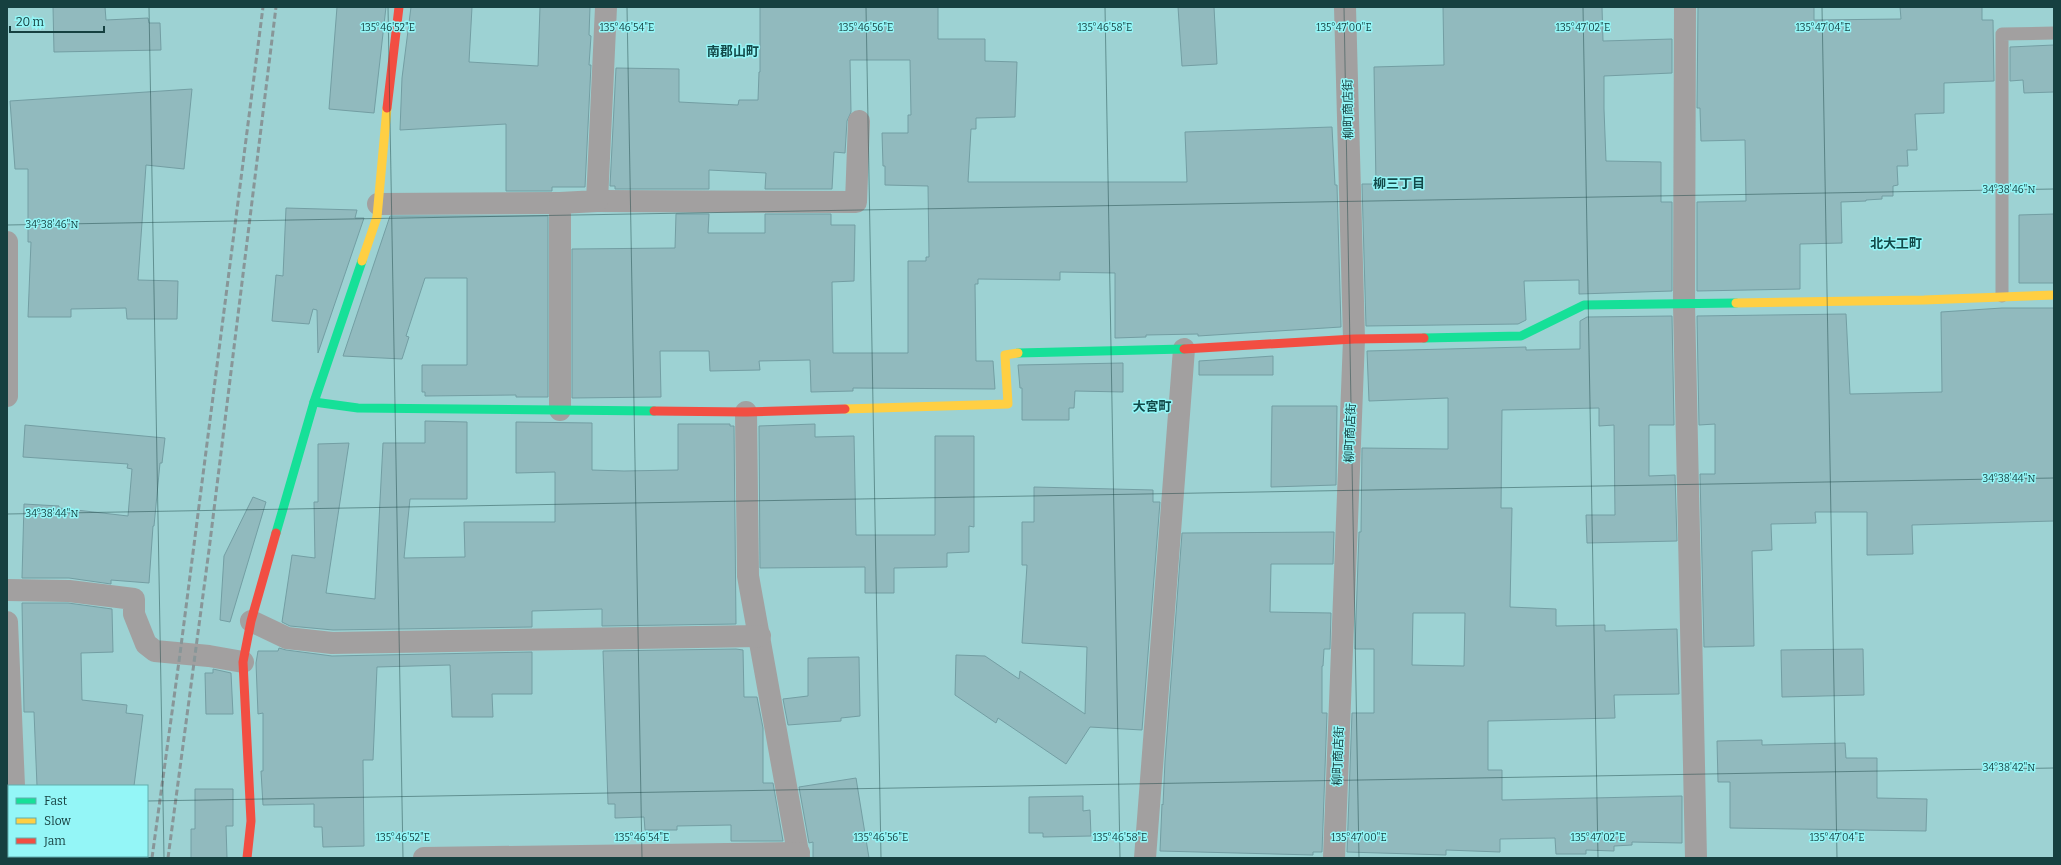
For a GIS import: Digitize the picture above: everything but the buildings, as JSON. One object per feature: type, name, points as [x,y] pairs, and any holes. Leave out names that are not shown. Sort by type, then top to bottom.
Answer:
[{"type":"street","points":[[247,858],[251,821],[243,662],[251,621],[314,402],[377,217],[390,77],[399,7]]},
{"type":"street","points":[[597,202],[606,7]]},
{"type":"street","name":"柳町商店街","points":[[1334,858],[1354,339],[1345,7]]},
{"type":"street","points":[[1685,7],[1684,304],[1696,858]]},
{"type":"street","points":[[378,204],[856,202],[858,121]]},
{"type":"street","points":[[560,203],[560,410]]},
{"type":"street","points":[[7,242],[7,396]]},
{"type":"street","points":[[314,402],[358,408],[746,412],[1008,404],[1005,355],[1023,352],[1184,348],[1354,339],[1521,336],[1584,305],[1924,300],[2054,295]]},
{"type":"street","points":[[1145,858],[1184,348]]},
{"type":"street","points":[[424,858],[799,856],[748,576],[746,412]]},
{"type":"street","points":[[7,590],[69,591],[134,599],[134,614],[146,644],[155,651],[209,656],[243,662]]},
{"type":"street","points":[[251,621],[287,638],[332,644],[760,636]]},
{"type":"street","points":[[7,622],[14,785]]},
{"type":"lane","points":[[2002,296],[2002,34],[2054,33]]},
{"type":"railway","points":[[152,858],[180,654],[263,7]]},
{"type":"railway","points":[[168,858],[209,550],[276,7]]},
{"type":"traffic: fast","points":[[276,533],[314,402],[362,261]]},
{"type":"traffic: fast","points":[[1424,338],[1521,336],[1584,305],[1736,303]]},
{"type":"traffic: fast","points":[[1018,353],[1184,349]]},
{"type":"traffic: fast","points":[[314,402],[358,408],[654,411]]},
{"type":"traffic: slow","points":[[362,261],[377,217],[387,108]]},
{"type":"traffic: slow","points":[[1736,303],[1924,300],[2054,295]]},
{"type":"traffic: slow","points":[[845,409],[1008,404],[1005,355],[1018,353]]},
{"type":"traffic: jam","points":[[387,108],[399,7]]},
{"type":"traffic: jam","points":[[1184,349],[1354,339],[1424,338]]},
{"type":"traffic: jam","points":[[654,411],[746,412],[845,409]]},
{"type":"traffic: jam","points":[[247,858],[251,821],[243,662],[251,621],[276,533]]},
{"type":"district","name":"南郡山町","points":[[733,51]]},
{"type":"district","name":"柳三丁目","points":[[1399,183]]},
{"type":"district","name":"北大工町","points":[[1896,243]]},
{"type":"district","name":"大宮町","points":[[1152,406]]}]
